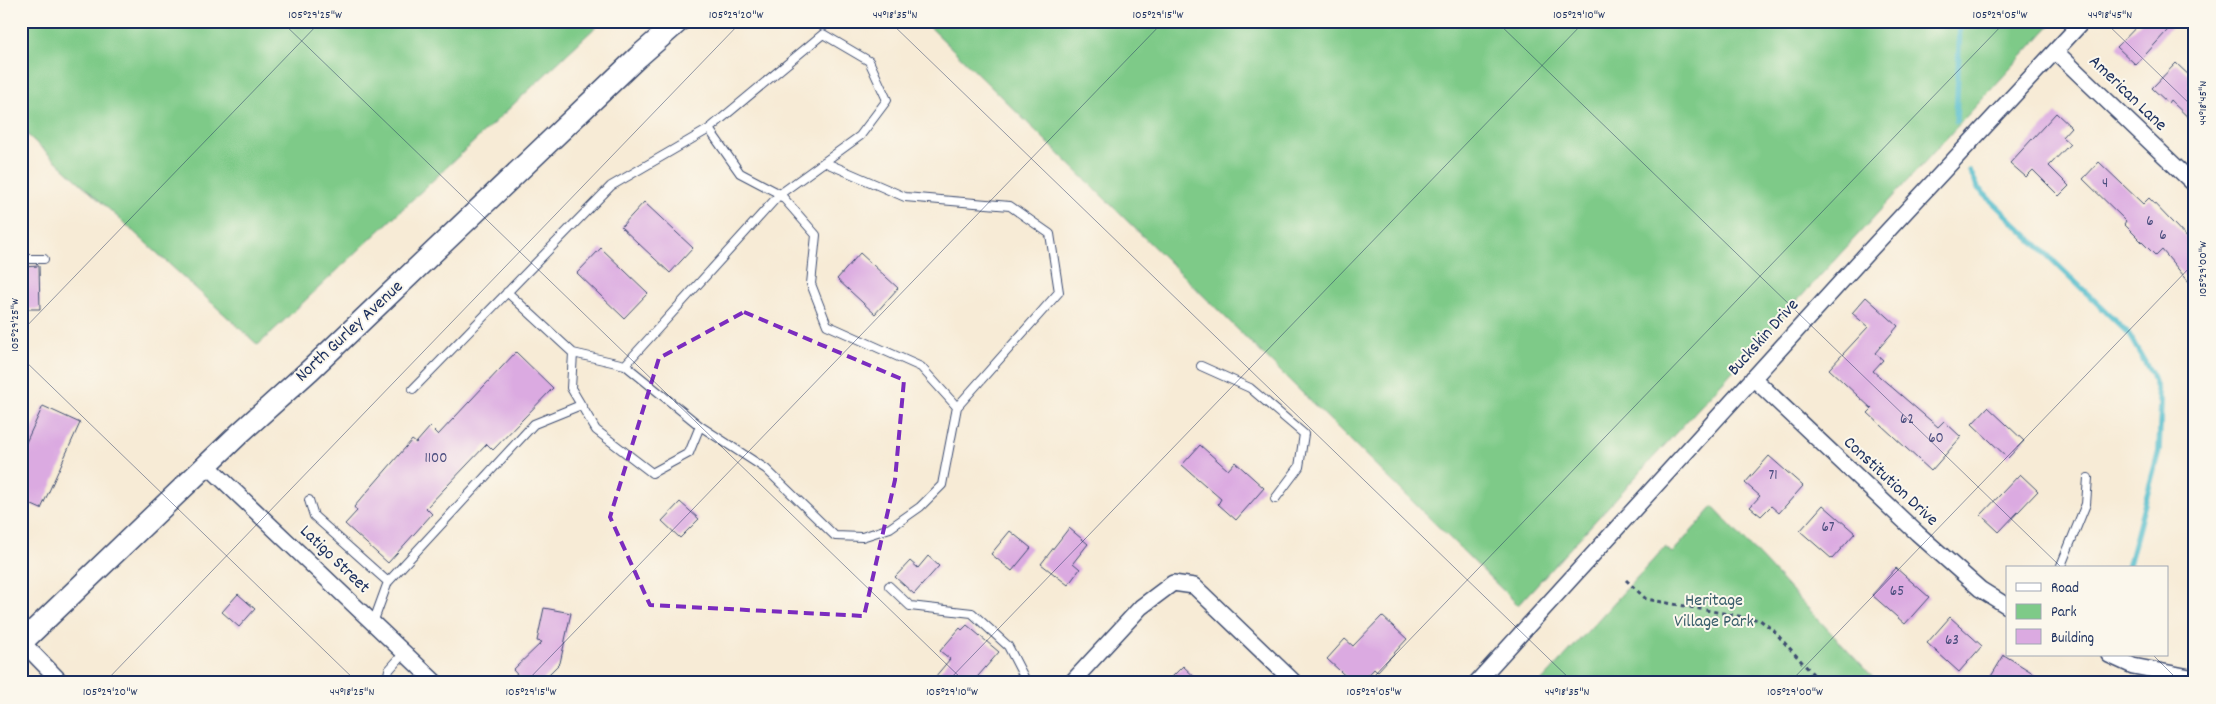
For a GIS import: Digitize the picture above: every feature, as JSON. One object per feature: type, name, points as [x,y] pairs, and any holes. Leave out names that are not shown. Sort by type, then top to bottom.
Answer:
[{"type":"street","name":"North Gurley Avenue","points":[[22,642],[207,465],[679,21]]},
{"type":"street","name":"Buckskin Drive","points":[[1476,683],[1869,250],[2082,21]]},
{"type":"street","name":"American Lane","points":[[2055,51],[2195,185]]},
{"type":"street","name":"Constitution Drive","points":[[1753,378],[1917,533],[1980,589],[2006,605]]},
{"type":"street","name":"Latigo Street","points":[[207,465],[436,683]]},
{"type":"street","points":[[1071,683],[1141,607],[1173,583],[1194,586],[1294,683]]},
{"type":"street","points":[[22,642],[62,683]]},
{"type":"street","points":[[2110,656],[2133,666],[2195,678]]},
{"type":"lane","points":[[413,389],[610,186],[709,130],[823,34],[868,61],[887,100],[860,136],[780,194],[625,365]]},
{"type":"lane","points":[[709,130],[740,173],[780,194],[816,234],[811,284],[827,325],[921,367],[957,407]]},
{"type":"lane","points":[[508,292],[573,353],[625,365],[700,426],[766,469],[835,536],[862,537],[890,528],[920,507],[942,485],[957,407],[1059,292],[1050,234],[1010,206],[905,197],[824,162]]},
{"type":"lane","points":[[21,259],[44,258]]},
{"type":"lane","points":[[573,353],[571,388],[596,430],[652,473],[689,453],[700,426]]},
{"type":"lane","points":[[1200,366],[1250,388],[1304,434],[1299,467],[1275,499]]},
{"type":"lane","points":[[373,623],[388,582],[534,424],[581,405]]},
{"type":"lane","points":[[2061,566],[2086,504],[2088,478]]},
{"type":"lane","points":[[309,500],[314,516],[388,582]]},
{"type":"lane","points":[[889,586],[910,606],[972,613],[1008,646],[1024,677]]},
{"type":"lane","points":[[386,683],[389,670],[404,653]]},
{"type":"path","points":[[1626,580],[1646,599],[1760,620],[1773,630],[1821,683]]},
{"type":"highlighted area","points":[[744,312],[904,380],[895,480],[864,616],[650,605],[610,517],[659,358]]},
{"type":"green space","points":[[21,21],[602,21],[258,345],[21,129]]},
{"type":"green space","points":[[924,21],[2054,21],[1518,605]]},
{"type":"green space","name":"Heritage Village Park","points":[[1713,507],[1878,683],[1540,683],[1665,547],[1672,553]]},
{"type":"building","points":[[2142,21],[2176,21],[2136,65],[2117,47]]},
{"type":"building","points":[[2176,63],[2193,79],[2188,85],[2195,91],[2195,124],[2170,100],[2168,103],[2152,88]]},
{"type":"building","points":[[2056,113],[2071,127],[2062,137],[2070,144],[2049,166],[2069,186],[2059,196],[2033,170],[2026,177],[2010,163]]},
{"type":"building","points":[[2099,162],[2143,204],[2149,198],[2195,246],[2195,289],[2162,250],[2156,256],[2124,224],[2126,221],[2083,179]]},
{"type":"building","points":[[644,202],[693,248],[670,273],[621,227]]},
{"type":"building","points":[[601,248],[648,293],[624,318],[577,273]]},
{"type":"building","points":[[860,253],[898,288],[875,314],[837,279]]},
{"type":"building","points":[[39,266],[40,309],[21,309],[21,267]]},
{"type":"building","points":[[1866,297],[1898,326],[1875,353],[1883,360],[1873,371],[1938,427],[1944,421],[1961,437],[1931,471],[1868,413],[1872,409],[1829,369],[1868,327],[1852,313]]},
{"type":"building","points":[[516,352],[553,388],[493,450],[487,444],[426,508],[432,514],[388,563],[345,524],[357,511],[354,507],[412,440],[416,443],[430,427],[438,435]]},
{"type":"building","points":[[43,406],[80,423],[41,509],[21,500],[21,453]]},
{"type":"building","points":[[1988,407],[2024,441],[2008,458],[1972,424]]},
{"type":"building","points":[[1200,445],[1228,470],[1235,462],[1264,488],[1236,520],[1218,504],[1221,499],[1182,465]]},
{"type":"building","points":[[1769,456],[1803,486],[1779,513],[1771,506],[1761,516],[1750,507],[1760,496],[1745,483]]},
{"type":"building","points":[[2020,474],[2038,491],[1999,532],[1981,515]]},
{"type":"building","points":[[680,502],[699,519],[680,538],[662,521]]},
{"type":"building","points":[[1823,505],[1855,533],[1832,559],[1800,531]]},
{"type":"building","points":[[1069,528],[1088,544],[1073,563],[1080,569],[1068,585],[1041,564]]},
{"type":"building","points":[[1010,531],[1031,548],[1012,571],[991,554]]},
{"type":"building","points":[[928,556],[939,566],[914,594],[895,577],[910,561],[918,568]]},
{"type":"building","points":[[1896,568],[1929,597],[1905,624],[1872,595]]},
{"type":"building","points":[[238,594],[255,609],[239,627],[222,612]]},
{"type":"building","points":[[544,608],[571,613],[560,663],[540,683],[525,683],[513,670],[542,642],[537,641]]},
{"type":"building","points":[[1382,616],[1407,639],[1377,672],[1374,669],[1361,683],[1353,683],[1327,659],[1345,639],[1353,646]]},
{"type":"building","points":[[1950,617],[1982,646],[1959,672],[1927,643]]},
{"type":"building","points":[[967,625],[999,652],[972,683],[930,683],[950,659],[940,651],[960,628],[962,630]]},
{"type":"building","points":[[2004,655],[2049,683],[1987,683]]},
{"type":"building","points":[[1183,666],[1201,683],[1166,683]]},
{"type":"waterway","points":[[1956,121],[1960,21]]},
{"type":"waterway","points":[[1970,171],[1978,188],[2128,333],[2151,373],[2161,403],[2159,450],[2129,566]]},
{"type":"waterway","points":[[2107,677],[2109,683]]}]
